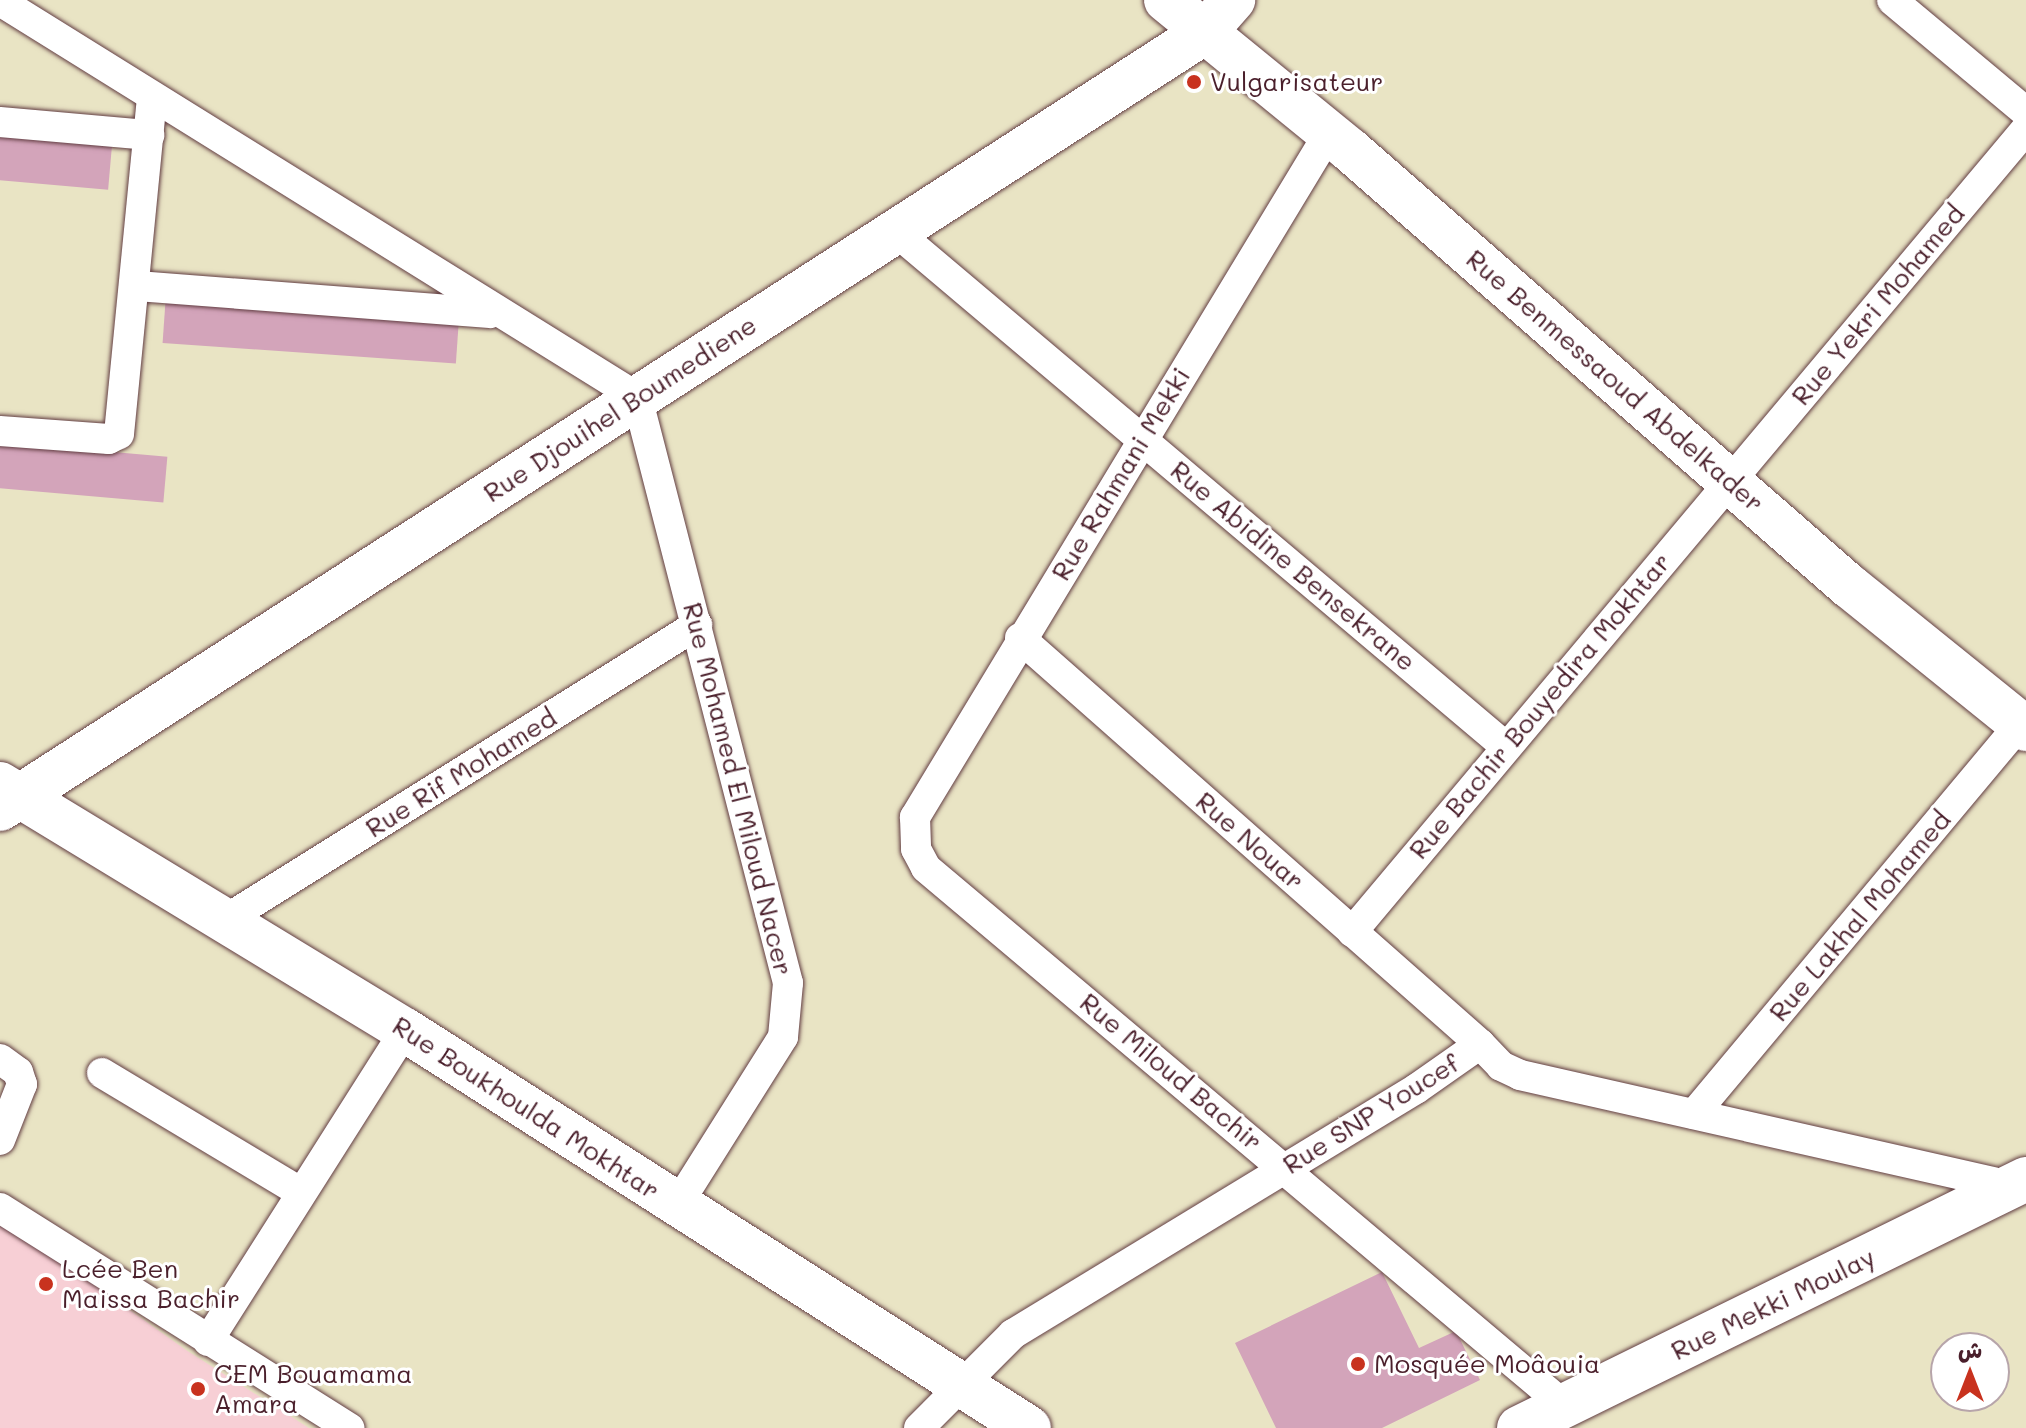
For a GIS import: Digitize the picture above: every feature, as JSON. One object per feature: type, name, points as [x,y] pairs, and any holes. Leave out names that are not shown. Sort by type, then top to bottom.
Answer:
[{"type":"main road","name":"Rue Benmessaoud Abdelkader","points":[[1166,0],[1219,16],[1329,133],[1729,481],[2024,724]]},
{"type":"main road","name":"Rue Djouihel Boumediene","points":[[6,796],[637,397],[895,231],[1219,16]]},
{"type":"main road","name":"Rue Boukhoulda Mokhtar","points":[[6,796],[225,920],[405,1030],[1029,1428]]},
{"type":"main road","name":"Rue Mekki Moulay","points":[[1519,1428],[2018,1183]]},
{"type":"street","points":[[1892,0],[2026,112]]},
{"type":"street","points":[[0,1],[497,313],[637,397]]},
{"type":"street","points":[[0,431],[109,439],[119,434],[137,286],[152,97]]},
{"type":"street","points":[[0,122],[149,135]]},
{"type":"street","name":"Rue Yekri Mohamed","points":[[1729,481],[2026,129]]},
{"type":"street","name":"Rue Rahmani Mekki","points":[[915,817],[1020,638],[1329,133]]},
{"type":"street","name":"Rue Abidine Bensekrane","points":[[895,231],[1506,747]]},
{"type":"street","points":[[137,286],[497,313]]},
{"type":"street","name":"Rue Mohamed El Miloud Nacer","points":[[637,397],[782,957],[789,1011],[775,1052],[677,1205]]},
{"type":"street","name":"Rue Bachir Bouyedira Mokhtar","points":[[1352,932],[1729,481]]},
{"type":"street","name":"Rue Rif Mohamed","points":[[225,920],[697,625]]},
{"type":"street","name":"Rue Nouar","points":[[1020,638],[1480,1044]]},
{"type":"street","name":"Rue Lakhal Mohamed","points":[[1694,1114],[2024,724]]},
{"type":"street","name":"Rue Miloud Bachir","points":[[915,817],[916,849],[926,868],[1565,1406]]},
{"type":"street","points":[[208,1341],[405,1030]]},
{"type":"street","name":"Rue SNP Youcef","points":[[919,1428],[1013,1334],[1286,1168],[1480,1044],[1511,1072],[2018,1183]]},
{"type":"street","points":[[0,1059],[18,1072],[22,1084],[0,1140]]},
{"type":"street","points":[[102,1073],[300,1192]]},
{"type":"street","points":[[0,1208],[349,1428]]},
{"type":"shaded area","name":"Lcée Ben Maissa Bachir","points":[[0,1218],[186,1350],[309,1428],[0,1428]]},
{"type":"building","points":[[0,129],[113,139],[108,190],[0,180]]},
{"type":"building","points":[[166,294],[459,315],[456,363],[163,343]]},
{"type":"building","points":[[0,442],[167,457],[163,502],[0,488]]},
{"type":"building","name":"Mosquée Moâouia","points":[[1382,1272],[1419,1348],[1456,1331],[1480,1380],[1382,1428],[1276,1428],[1235,1343]]},
{"type":"place","name":"Vulgarisateur","points":[[1194,82]]},
{"type":"place","name":"Lcée Ben Maissa Bachir","points":[[46,1284]]},
{"type":"place","name":"Mosquée Moâouia","points":[[1358,1364]]},
{"type":"place","name":"CEM Bouamama Amara","points":[[198,1389]]}]
